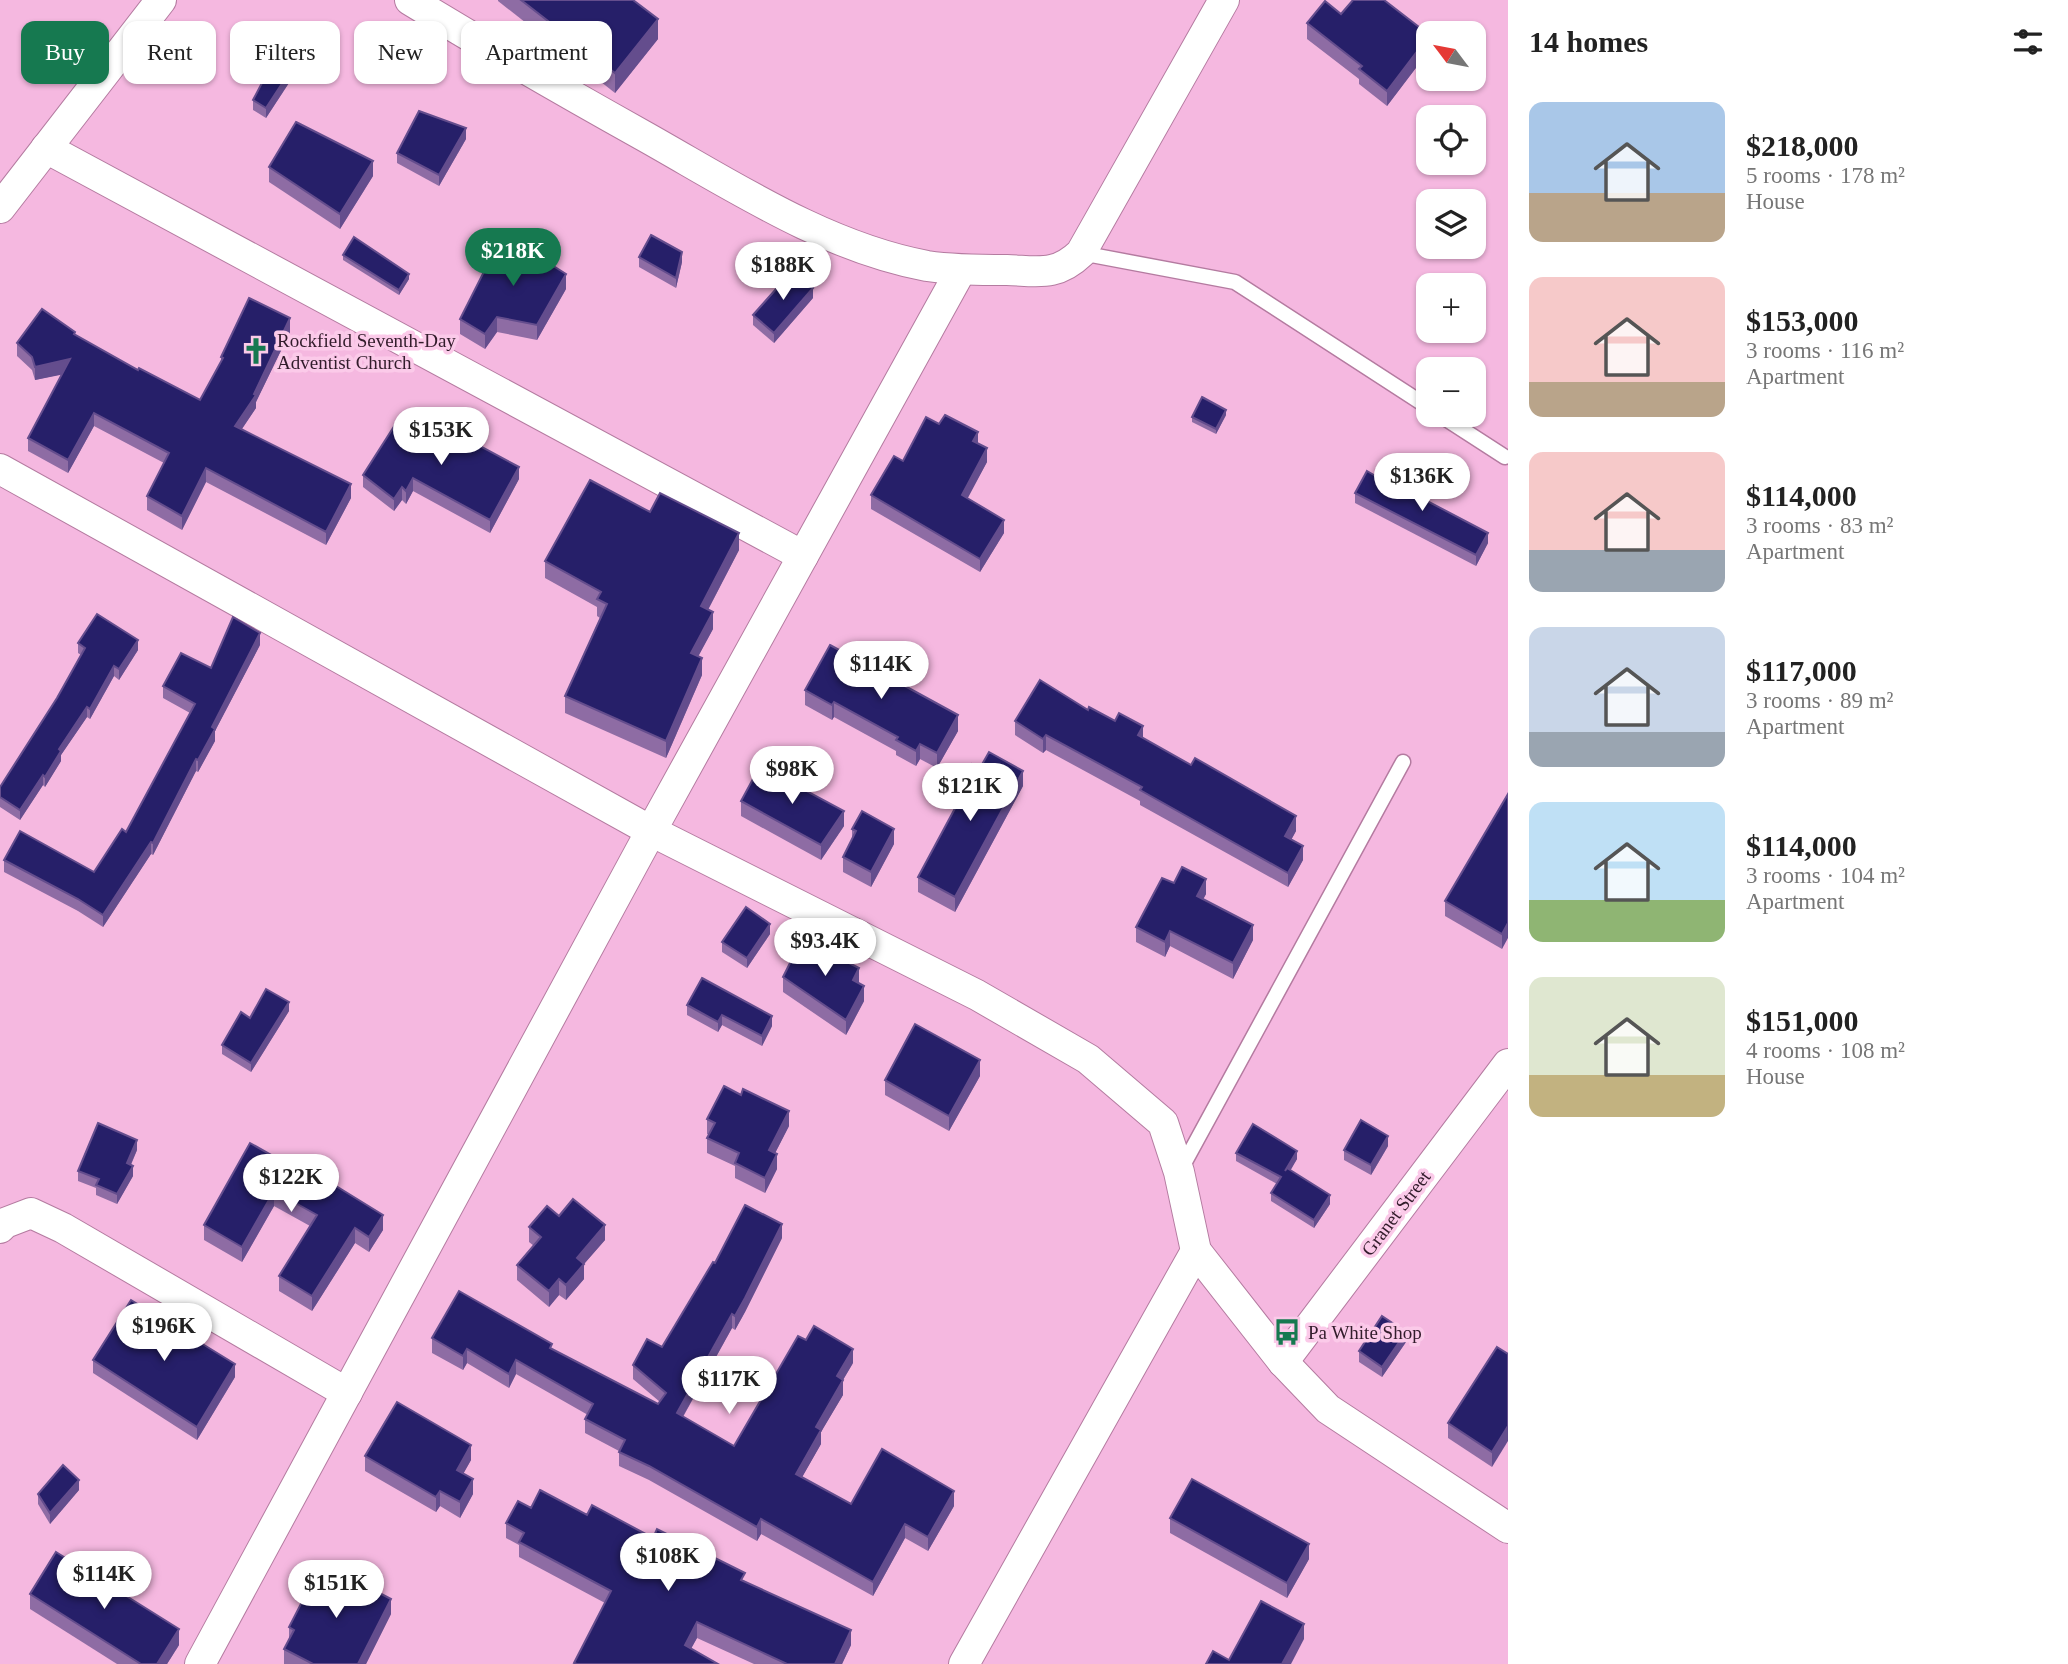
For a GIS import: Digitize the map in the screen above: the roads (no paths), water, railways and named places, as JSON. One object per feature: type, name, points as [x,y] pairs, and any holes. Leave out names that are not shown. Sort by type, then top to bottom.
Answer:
[{"type":"street","points":[[0,208],[161,0]]},
{"type":"street","points":[[410,0],[503,57],[731,186],[832,236],[895,258],[961,270],[1058,270],[1080,254],[1224,0]]},
{"type":"street","points":[[46,148],[803,556]]},
{"type":"street","points":[[200,1664],[651,831],[961,270]]},
{"type":"street","points":[[0,469],[651,831],[977,995],[1088,1059],[1163,1123],[1179,1172],[1196,1251],[1283,1362],[1328,1409],[1505,1518]]},
{"type":"street","name":"Granet Street","points":[[1283,1362],[1508,1064]]},
{"type":"street","points":[[0,1228],[5,1223],[31,1213],[63,1228],[347,1393]]},
{"type":"street","points":[[964,1664],[1196,1251]]},
{"type":"lane","points":[[1080,254],[1235,282],[1416,399]]},
{"type":"lane","points":[[1459,427],[1505,457]]},
{"type":"lane","points":[[1179,1172],[1403,762]]},
{"type":"place","name":"Rockfield Seventh-Day Adventist Church","points":[[256,351]]},
{"type":"place","name":"Pa White Shop","points":[[1287,1332]]}]
